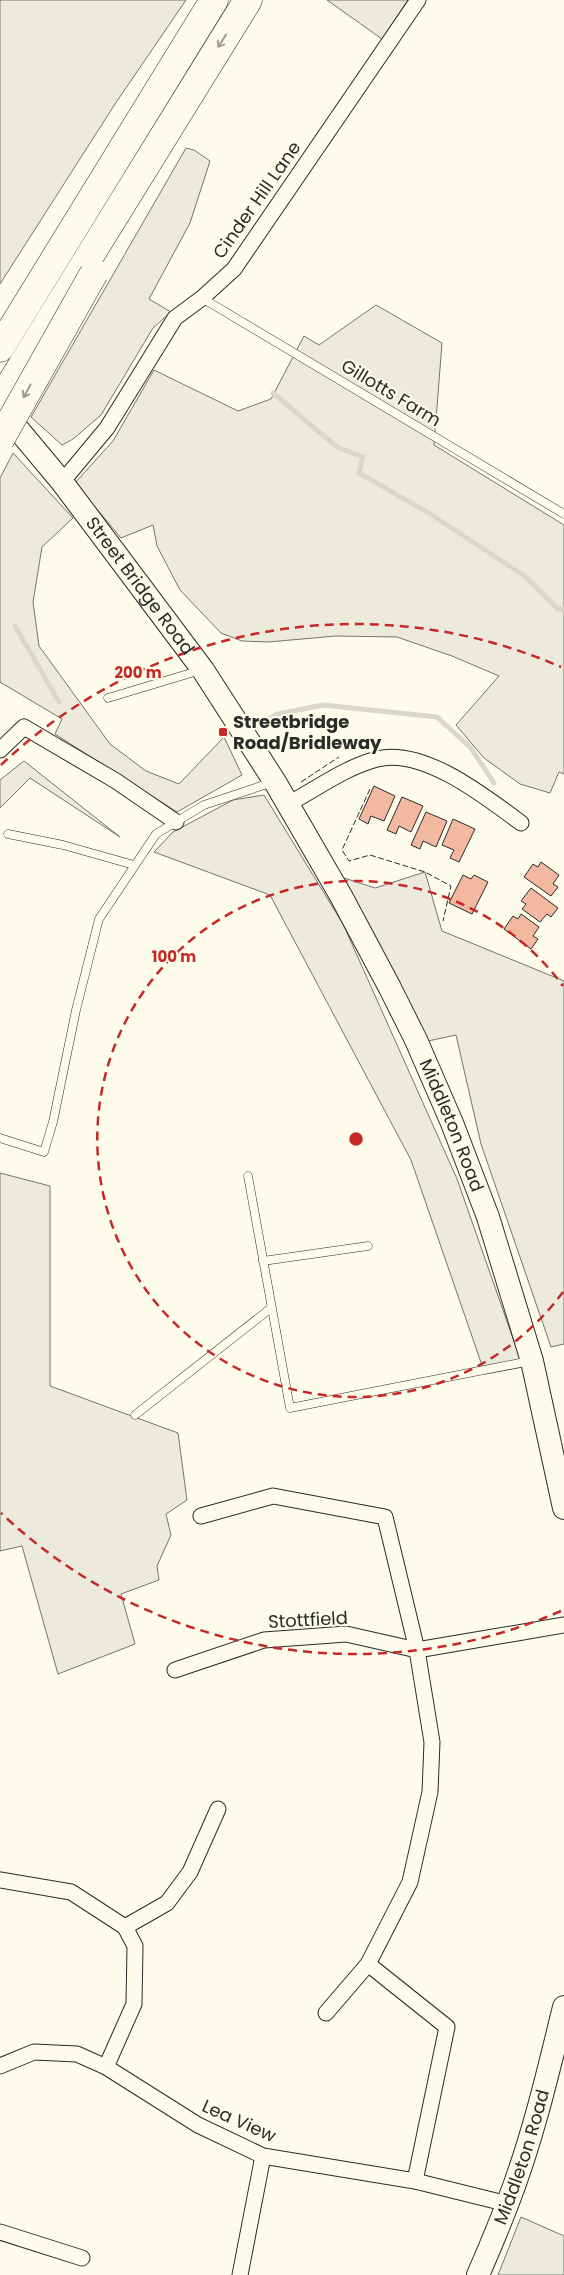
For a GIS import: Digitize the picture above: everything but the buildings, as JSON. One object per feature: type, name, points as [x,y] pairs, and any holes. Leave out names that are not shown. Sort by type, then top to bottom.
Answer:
[{"type":"highway","points":[[0,315],[57,240],[162,86],[214,0]]},
{"type":"highway","points":[[0,440],[90,269],[166,134],[248,0]]},
{"type":"highway","points":[[0,348],[57,240]]},
{"type":"highway","points":[[0,401],[90,269]]},
{"type":"main road","name":"Street Bridge Road","points":[[0,408],[62,482],[203,670],[272,777]]},
{"type":"main road","name":"Middleton Road","points":[[272,777],[367,942],[431,1074],[488,1216],[532,1361],[564,1508]]},
{"type":"main road","name":"Middleton Road","points":[[478,2275],[508,2204],[543,2095],[564,2006]]},
{"type":"street","name":"Cinder Hill Lane","points":[[62,482],[107,428],[175,318],[202,298],[234,269],[418,0]]},
{"type":"street","points":[[0,750],[24,727],[116,781],[176,822]]},
{"type":"street","points":[[288,804],[361,764],[379,758],[391,758],[417,762],[455,777],[521,823]]},
{"type":"street","points":[[201,1516],[273,1496],[385,1517],[417,1650],[432,1742],[430,1792],[410,1882],[368,1964],[326,2013]]},
{"type":"street","name":"Stottfield","points":[[175,1670],[264,1640],[346,1634],[417,1650],[564,1625]]},
{"type":"street","points":[[125,1927],[167,1904],[190,1872],[218,1809]]},
{"type":"street","points":[[0,1880],[71,1892],[125,1927],[135,1946],[134,2004],[106,2067]]},
{"type":"street","points":[[368,1964],[446,2027],[414,2181]]},
{"type":"street","name":"Lea View","points":[[0,2066],[34,2052],[77,2054],[106,2067],[198,2125],[264,2156],[414,2181],[508,2204]]},
{"type":"street","points":[[240,2275],[264,2156]]},
{"type":"street","points":[[0,2232],[82,2258]]},
{"type":"lane","name":"Gillotts Farm","points":[[202,298],[564,514]]},
{"type":"lane","points":[[108,698],[203,670]]},
{"type":"lane","points":[[0,1138],[44,1152],[53,1122],[76,1010],[99,919],[156,834],[204,805],[272,777]]},
{"type":"lane","points":[[8,834],[63,845],[134,865]]},
{"type":"lane","points":[[248,1176],[290,1408],[532,1361]]},
{"type":"lane","points":[[263,1261],[368,1246]]},
{"type":"lane","points":[[135,1414],[271,1308]]},
{"type":"shaded area","points":[[0,0],[186,0],[115,104],[0,284]]},
{"type":"shaded area","points":[[327,0],[408,0],[382,39]]},
{"type":"shaded area","points":[[186,148],[194,150],[210,161],[190,223],[149,299],[171,312],[153,328],[101,415],[73,439],[62,445],[31,417]]},
{"type":"shaded area","points":[[376,305],[442,343],[434,445],[564,525],[564,774],[559,772],[550,793],[520,784],[484,758],[456,725],[499,676],[452,656],[397,637],[336,636],[268,642],[242,641],[221,633],[180,590],[157,546],[153,525],[121,538],[75,483],[113,441],[154,370],[238,411],[271,399],[304,336],[319,345]]},
{"type":"shaded area","points":[[13,453],[73,518],[42,547],[33,602],[39,646],[110,744],[146,771],[179,784],[224,737],[242,775],[177,812],[55,734],[62,719],[0,682],[0,478]]},
{"type":"shaded area","points":[[24,761],[120,837],[30,778],[0,808],[0,780]]},
{"type":"shaded area","points":[[264,795],[343,924],[457,1179],[523,1367],[485,1374],[411,1160],[270,895],[154,852],[173,832],[233,800]]},
{"type":"shaded area","points":[[425,872],[442,931],[564,981],[564,1344],[551,1347],[481,1144],[456,1035],[428,1041],[335,875],[375,888]]},
{"type":"shaded area","points":[[0,1173],[50,1186],[50,1386],[178,1433],[187,1500],[166,1514],[171,1535],[157,1566],[159,1580],[121,1594],[135,1644],[58,1674],[22,1546],[0,1551]]},
{"type":"shaded area","points":[[521,2217],[564,2236],[564,2275],[498,2275]]},
{"type":"waterway","points":[[273,393],[337,447],[363,457],[359,473],[429,513],[526,577],[558,609],[564,609]]},
{"type":"waterway","points":[[15,626],[59,702]]},
{"type":"waterway","points":[[256,726],[278,714],[323,705],[437,717],[471,748],[494,783]]},
{"type":"fence","points":[[301,782],[339,757]]},
{"type":"fence","points":[[370,789],[342,850],[349,861],[370,855],[425,872],[451,886],[443,921]]},
{"type":"place","name":"Streetbridge Road/Bridleway","points":[[223,732]]}]
